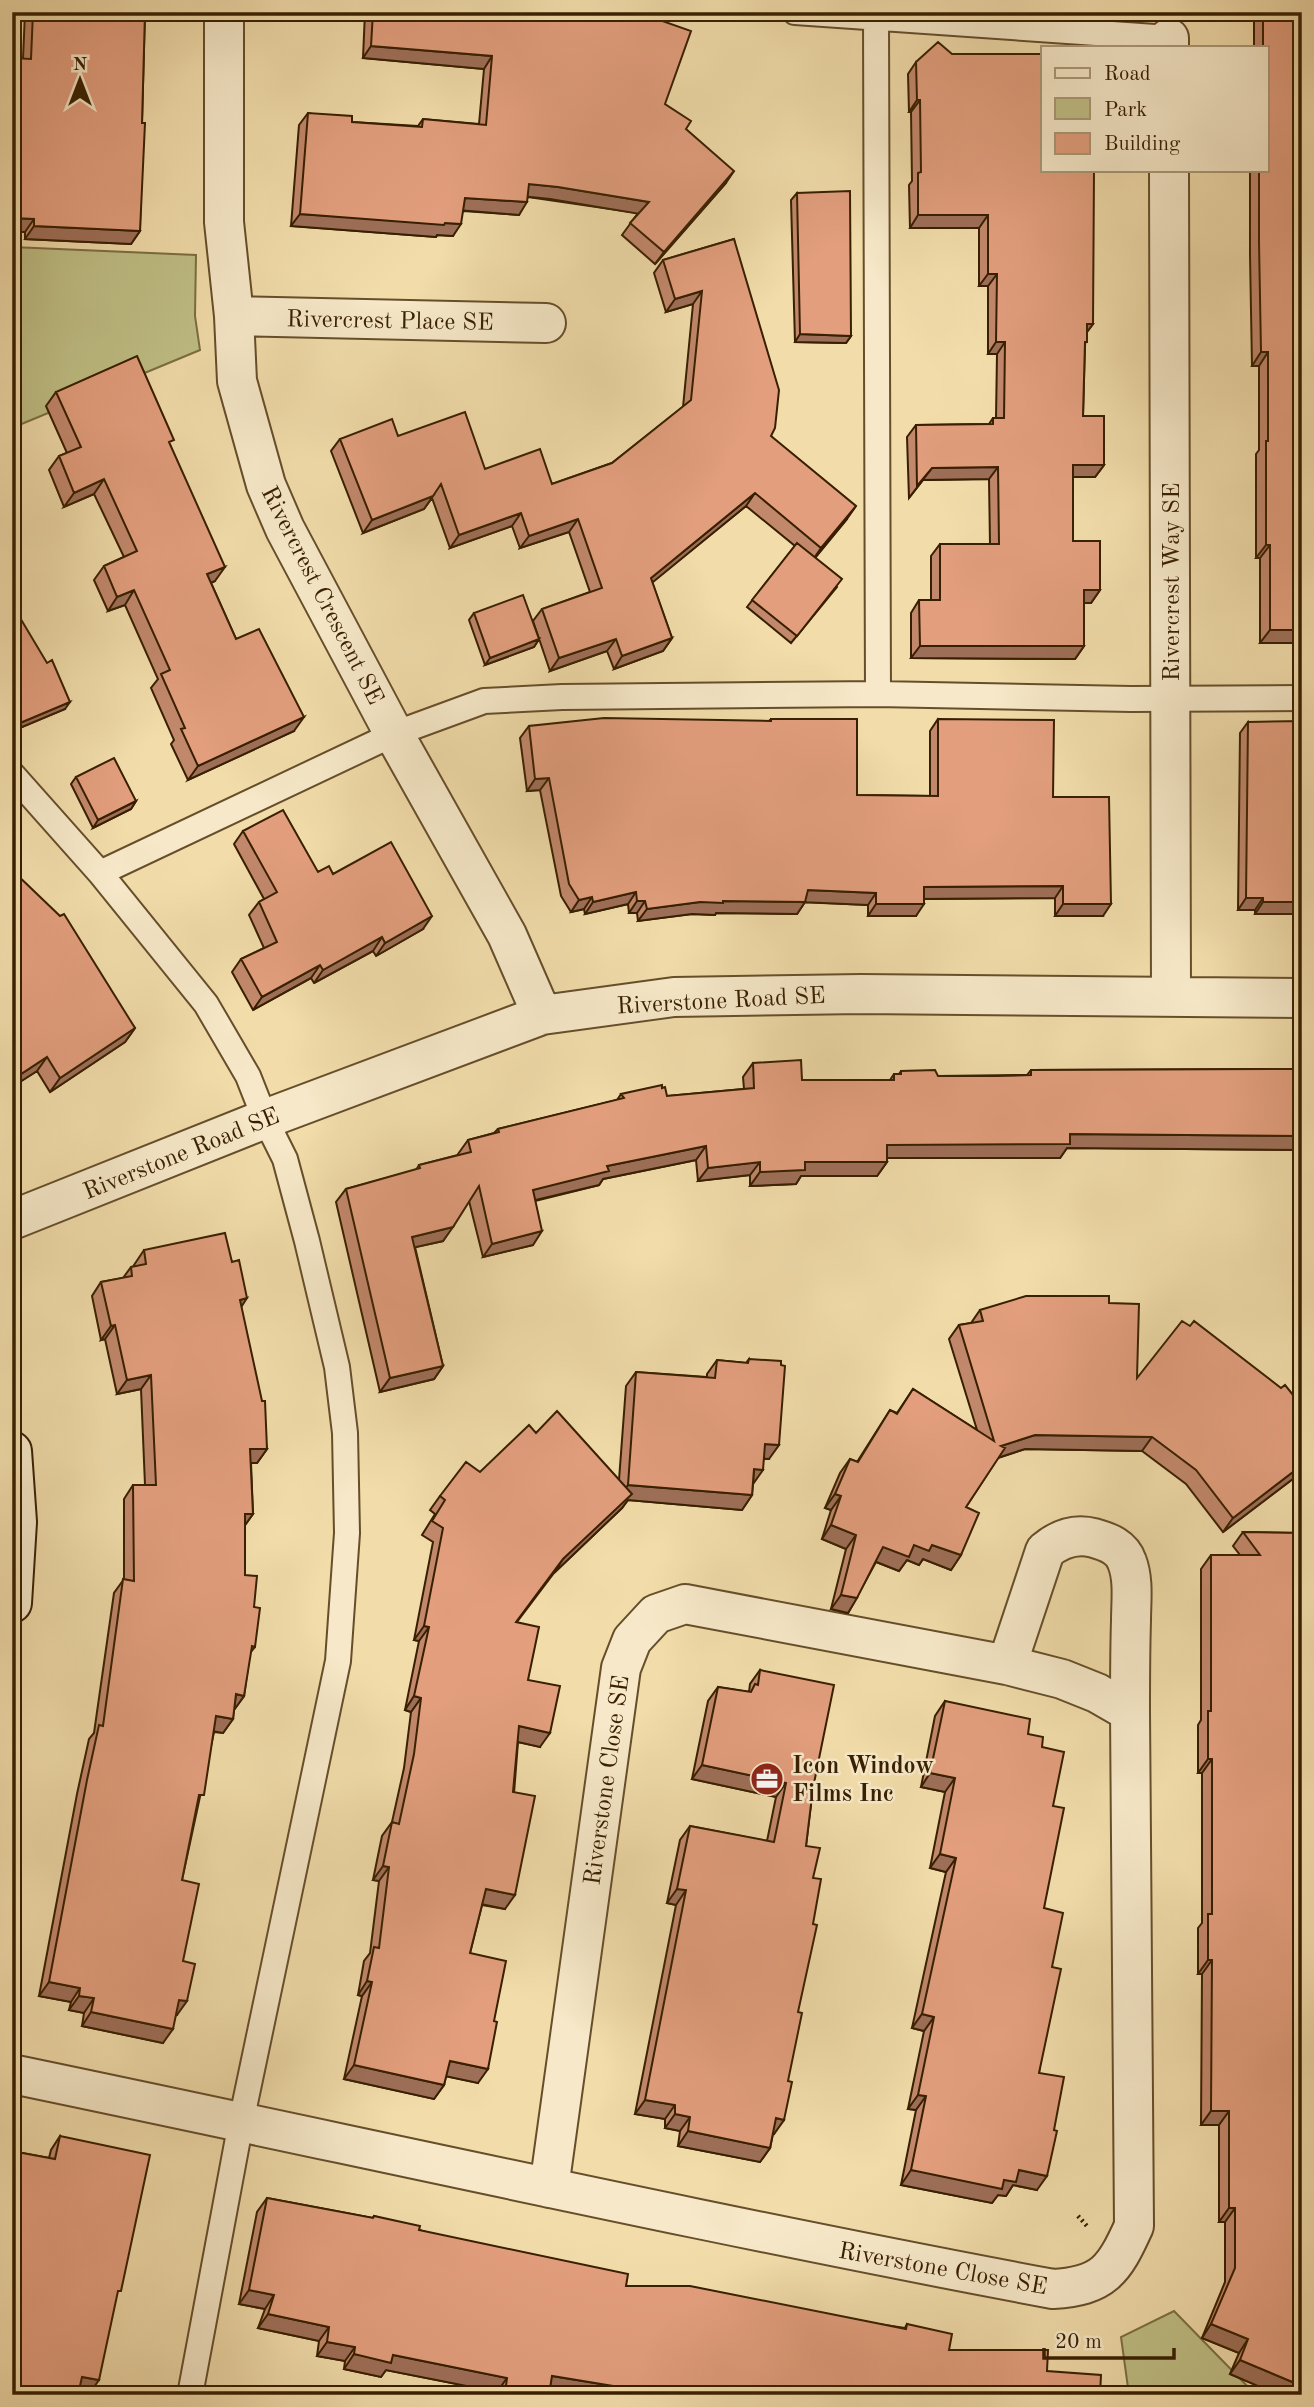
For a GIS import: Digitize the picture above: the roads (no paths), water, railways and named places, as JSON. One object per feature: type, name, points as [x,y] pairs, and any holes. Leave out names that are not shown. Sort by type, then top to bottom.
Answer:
[{"type":"street","name":"Rivercrest Crescent SE","points":[[224,12],[224,222],[234,316],[237,382],[266,485],[285,529],[394,734],[507,935],[542,1015]]},
{"type":"street","name":"Rivercrest Way SE","points":[[1169,172],[1171,995]]},
{"type":"street","name":"Rivercrest Place SE","points":[[234,316],[547,323]]},
{"type":"street","name":"Riverstone Road SE","points":[[12,1220],[265,1119],[542,1015],[674,997],[861,994],[1302,998]]},
{"type":"street","points":[[12,1451],[17,1522],[12,1603]]},
{"type":"street","name":"Riverstone Close SE","points":[[12,2074],[827,2247],[1053,2289],[1077,2288],[1103,2276],[1119,2260],[1134,2226],[1131,1585],[1127,1561],[1119,1549],[1109,1542],[1084,1536],[1070,1537],[1055,1543],[1045,1552],[1007,1665]]},
{"type":"street","name":"Riverstone Close SE","points":[[549,2188],[621,1668],[632,1640],[656,1614],[685,1604],[1007,1665],[1062,1679],[1097,1693],[1130,1712]]},
{"type":"lane","points":[[795,12],[1169,43]]},
{"type":"lane","points":[[876,19],[878,694]]},
{"type":"lane","points":[[100,873],[394,734],[484,701],[562,697],[878,694],[1171,699],[1302,698]]},
{"type":"lane","points":[[12,774],[100,873],[206,1004],[248,1076],[285,1159],[337,1367],[345,1433],[347,1533],[338,1661],[241,2122],[190,2395]]},
{"type":"place","name":"Icon Window Films Inc","points":[[767,1779]]}]
